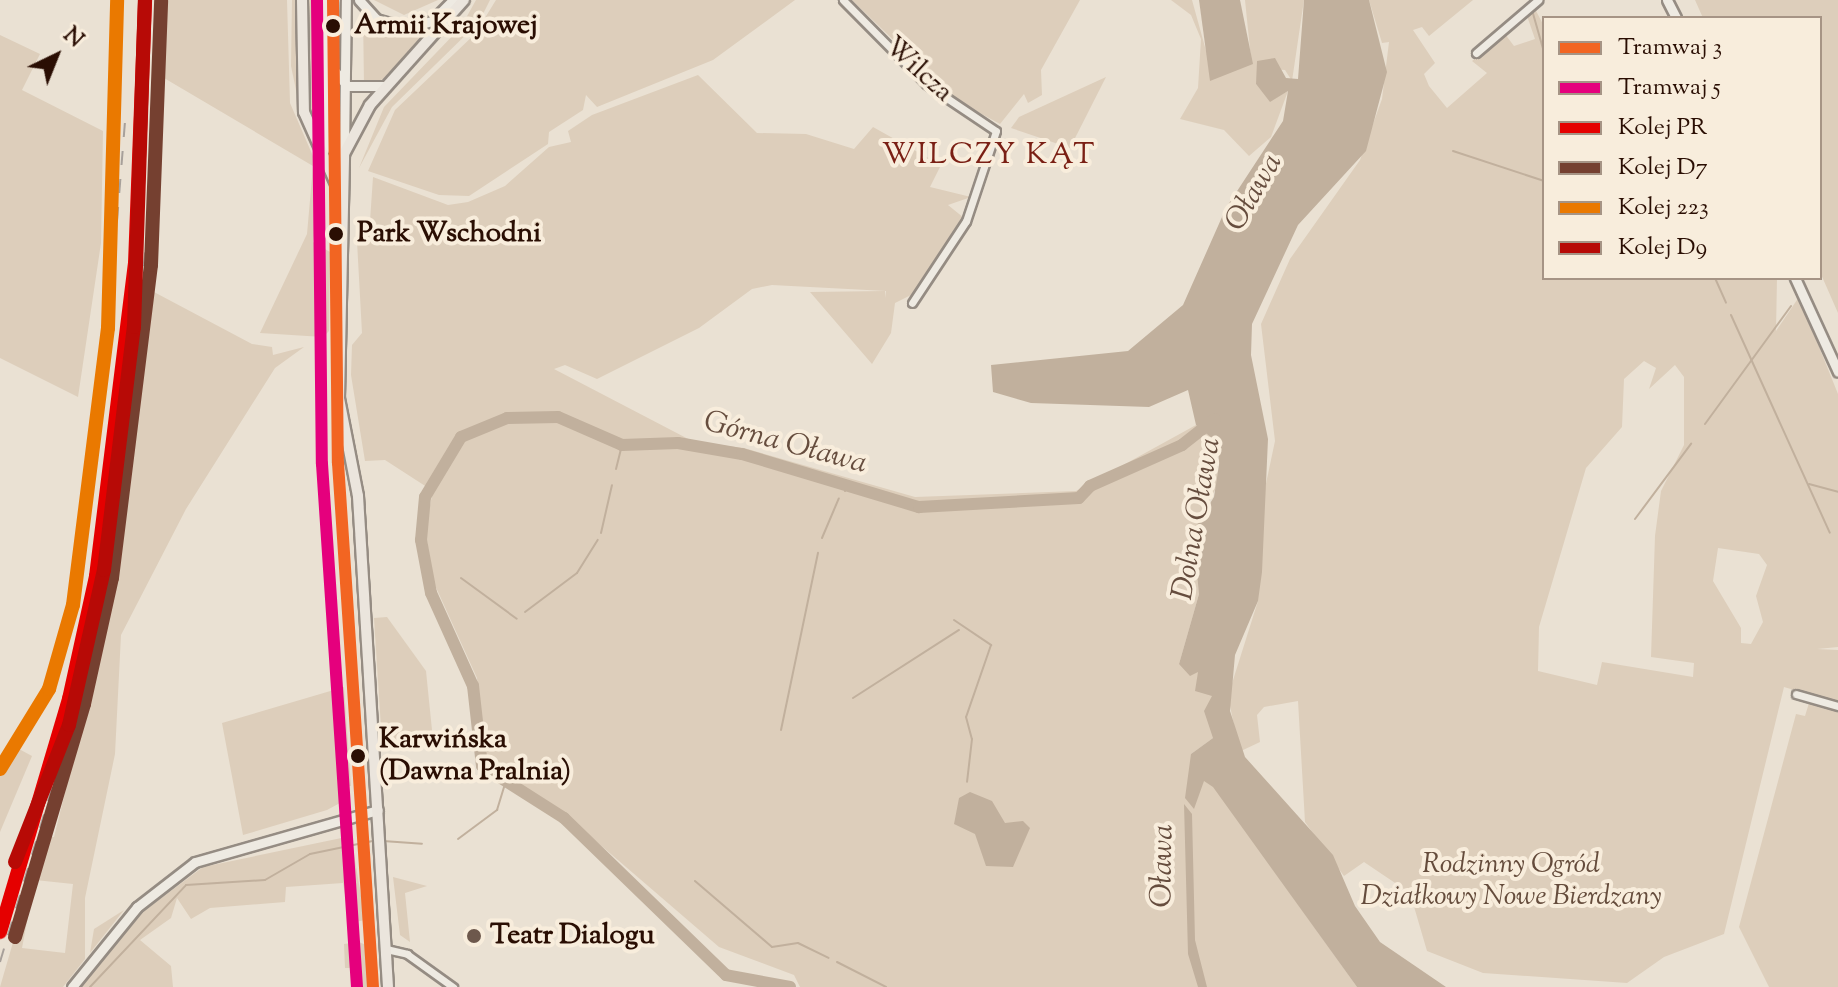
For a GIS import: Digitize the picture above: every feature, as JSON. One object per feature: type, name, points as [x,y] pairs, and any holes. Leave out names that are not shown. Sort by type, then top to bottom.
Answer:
[{"type":"main road","points":[[302,0],[302,106],[341,195]]},
{"type":"main road","points":[[323,0],[322,54],[329,173]]},
{"type":"main road","points":[[346,0],[339,398],[358,496],[388,987]]},
{"type":"main road","points":[[359,0],[376,19],[407,28],[432,21],[453,0]]},
{"type":"main road","points":[[344,154],[386,86],[464,0]]},
{"type":"main road","points":[[322,54],[345,85]]},
{"type":"main road","points":[[345,85],[386,86]]},
{"type":"main road","points":[[1796,280],[1838,372]]},
{"type":"main road","points":[[72,987],[137,907],[195,862],[378,810]]},
{"type":"street","name":"Wilcza","points":[[843,0],[926,84],[996,131],[966,221],[912,303]]},
{"type":"street","points":[[1476,53],[1538,0]]},
{"type":"street","points":[[1796,694],[1838,706]]},
{"type":"street","points":[[386,949],[407,954],[453,987]]},
{"type":"green space","points":[[166,0],[287,0],[290,103],[322,177],[313,242],[330,252],[329,331],[323,337],[260,333],[307,234],[313,166],[164,78]]},
{"type":"green space","points":[[292,0],[299,0],[304,128],[291,66]]},
{"type":"green space","points":[[307,0],[313,0],[312,48],[319,50],[318,140],[309,118]]},
{"type":"green space","points":[[374,0],[438,0],[404,15]]},
{"type":"green space","points":[[476,0],[490,0],[479,22],[392,107],[359,168],[384,107],[461,27]]},
{"type":"green space","points":[[496,0],[795,0],[713,60],[597,107],[586,95],[583,110],[549,132],[548,144],[469,196],[439,195],[368,171],[395,110],[475,34]]},
{"type":"green space","points":[[852,0],[1080,0],[1041,70],[1042,95],[1028,103],[1024,94],[1000,124],[945,94],[918,67],[919,56],[913,59]]},
{"type":"green space","points":[[1171,0],[1192,0],[1208,58],[1228,73],[1251,59],[1245,0],[1304,0],[1292,81],[1285,70],[1259,68],[1256,84],[1270,101],[1288,91],[1271,137],[1249,156],[1224,130],[1180,119],[1198,88],[1201,39],[1191,15]]},
{"type":"green space","points":[[1369,0],[1473,0],[1429,36],[1422,27],[1413,30],[1435,63],[1424,74],[1429,86],[1447,108],[1487,73],[1472,61],[1505,34],[1514,46],[1535,39],[1527,16],[1535,9],[1542,22],[1542,280],[1777,280],[1776,331],[1799,297],[1838,394],[1838,647],[1817,649],[1838,650],[1838,703],[1784,687],[1724,934],[1664,957],[1627,983],[1483,973],[1427,951],[1410,893],[1364,862],[1344,876],[1305,822],[1298,701],[1264,707],[1257,715],[1260,742],[1241,751],[1236,735],[1228,696],[1258,601],[1261,507],[1275,441],[1261,324],[1290,259],[1360,160],[1382,99],[1389,42],[1382,43]],"holes":[[[1644,361],[1656,368],[1649,389],[1675,365],[1684,377],[1684,445],[1661,491],[1655,536],[1651,657],[1694,663],[1693,677],[1602,662],[1597,685],[1538,671],[1539,627],[1586,468],[1622,427],[1624,379]],[[1718,548],[1759,554],[1767,565],[1756,596],[1763,622],[1751,644],[1741,643],[1741,628],[1713,581]]]},
{"type":"green space","points":[[1695,0],[1838,0],[1838,313],[1822,277],[1822,16],[1702,16]]},
{"type":"green space","points":[[363,13],[400,32],[437,23],[389,77],[364,86]]},
{"type":"green space","points":[[0,35],[40,54],[22,90],[103,131],[101,243],[78,397],[0,358]]},
{"type":"green space","name":"Park Wschodni","points":[[698,75],[757,133],[806,134],[854,149],[873,127],[941,165],[930,187],[971,197],[948,205],[964,218],[917,292],[895,303],[891,333],[872,364],[810,292],[885,291],[886,298],[886,291],[772,285],[752,289],[699,328],[597,379],[565,365],[554,369],[694,442],[744,448],[915,497],[1076,491],[1196,425],[1214,436],[1219,483],[1198,521],[1199,594],[1179,664],[1198,671],[1199,685],[1212,695],[1213,738],[1191,754],[1357,987],[800,987],[794,975],[719,947],[576,824],[494,772],[484,758],[477,678],[434,583],[425,529],[433,491],[385,460],[365,461],[351,375],[352,345],[362,333],[356,223],[370,221],[373,177],[448,205],[468,202],[505,186],[549,147],[571,142],[568,131],[592,115]]},
{"type":"green space","points":[[1106,77],[1070,148],[1011,128],[1019,117]]},
{"type":"green space","points":[[154,292],[252,344],[272,347],[273,355],[304,347],[275,368],[186,509],[121,635],[115,754],[85,898],[85,959],[63,987],[0,987],[44,836],[54,837],[102,644]],"holes":[[[35,880],[73,884],[65,953],[22,948]]]},
{"type":"green space","points":[[387,617],[426,671],[433,740],[382,743],[374,618]]},
{"type":"green space","points":[[344,687],[351,786],[341,787],[340,803],[327,810],[243,835],[222,723]]},
{"type":"green space","name":"Rodzinny Ogród Działkowy Nowe Bierdzany","points":[[1809,703],[1838,712],[1838,987],[1769,987],[1739,927],[1796,714],[1805,716]]},
{"type":"green space","points":[[19,749],[32,756],[0,832],[0,774]]},
{"type":"green space","points":[[351,836],[365,920],[350,923],[343,883],[286,887],[285,902],[210,908],[191,919],[177,898],[171,918],[140,940],[171,966],[173,987],[80,987],[144,911],[203,867]]},
{"type":"green space","points":[[393,877],[427,886],[405,893],[410,942],[400,935]]},
{"type":"green space","points":[[124,910],[90,953],[94,929]]},
{"type":"green space","points":[[359,942],[368,946],[372,987],[355,987],[353,968],[345,968],[344,944]]},
{"type":"water","points":[[1199,0],[1240,0],[1253,64],[1210,81]]},
{"type":"water","name":"Oława","points":[[1304,0],[1369,0],[1387,72],[1366,151],[1298,225],[1252,324],[1251,355],[1268,439],[1262,572],[1258,601],[1235,655],[1230,711],[1245,757],[1333,855],[1355,906],[1380,942],[1446,987],[1357,987],[1213,787],[1204,781],[1194,809],[1185,798],[1191,754],[1213,738],[1204,711],[1212,696],[1195,691],[1198,672],[1190,676],[1179,664],[1199,594],[1193,531],[1214,497],[1219,465],[1218,443],[1196,425],[1188,390],[1149,407],[1031,403],[993,392],[991,365],[1128,351],[1183,305],[1226,208],[1283,121],[1288,91],[1270,102],[1256,84],[1257,61],[1275,58],[1286,78],[1298,79]]},
{"type":"water","points":[[970,792],[992,801],[1005,823],[1023,821],[1030,828],[1013,867],[986,866],[975,834],[954,824],[959,798]]},
{"type":"water","points":[[1184,804],[1192,814],[1195,940],[1207,987],[1198,987],[1188,954]]},
{"type":"waterway","points":[[1532,10],[1542,45]]},
{"type":"waterway","points":[[1453,151],[1542,180]]},
{"type":"waterway","points":[[1716,280],[1726,303]]},
{"type":"waterway","points":[[1705,424],[1791,306]]},
{"type":"waterway","points":[[1731,315],[1830,533]]},
{"type":"waterway","name":"Górna Oława","points":[[790,987],[726,975],[564,818],[482,766],[473,686],[431,593],[421,540],[425,497],[461,437],[507,418],[558,417],[622,445],[678,443],[742,454],[919,507],[1079,498],[1090,486],[1182,445],[1215,419]]},
{"type":"waterway","points":[[1635,519],[1691,444]]},
{"type":"waterway","points":[[616,469],[622,445]]},
{"type":"waterway","points":[[1809,484],[1838,492]]},
{"type":"waterway","points":[[601,533],[612,485]]},
{"type":"waterway","name":"Górna Oława","points":[[845,491],[848,485]]},
{"type":"waterway","points":[[822,538],[839,498]]},
{"type":"waterway","points":[[525,612],[577,573],[598,540]]},
{"type":"waterway","points":[[781,730],[818,553]]},
{"type":"waterway","points":[[461,578],[517,619]]},
{"type":"waterway","points":[[954,620],[991,645],[966,717],[972,739],[967,782]]},
{"type":"waterway","points":[[853,698],[959,630]]},
{"type":"waterway","points":[[458,839],[497,810],[505,783]]},
{"type":"waterway","points":[[90,987],[186,885],[265,880],[310,854],[373,841]]},
{"type":"waterway","points":[[383,841],[422,844]]},
{"type":"waterway","points":[[695,881],[772,947],[798,943],[829,958]]},
{"type":"waterway","points":[[837,962],[886,987]]},
{"type":"railway","points":[[0,962],[77,704],[106,572],[147,237],[157,0]]},
{"type":"railway","points":[[117,221],[126,109]]},
{"type":"tram line","name":"5","points":[[317,0],[322,464],[357,987]]},
{"type":"tram line","name":"3","points":[[333,0],[338,463],[373,987]]},
{"type":"rail line","name":"223","points":[[0,769],[49,689],[73,605],[108,328],[117,0]]},
{"type":"rail line","name":"PR","points":[[0,932],[69,699],[96,576],[135,263],[145,0]]},
{"type":"rail line","name":"D9","points":[[15,862],[69,725],[104,570],[134,327],[145,1]]},
{"type":"rail line","name":"D7","points":[[15,937],[84,704],[112,578],[151,265],[161,1]]},
{"type":"place","name":"Armii Krajowej","points":[[333,26]]},
{"type":"place","name":"Park Wschodni","points":[[336,234]]},
{"type":"place","name":"Karwińska (Dawna Pralnia)","points":[[358,756]]},
{"type":"place","name":"Teatr Dialogu","points":[[474,936]]},
{"type":"district","name":"WILCZY KĄT","points":[[989,156]]},
{"type":"water label","name":"Dolna Oława","points":[[1198,519]]}]
